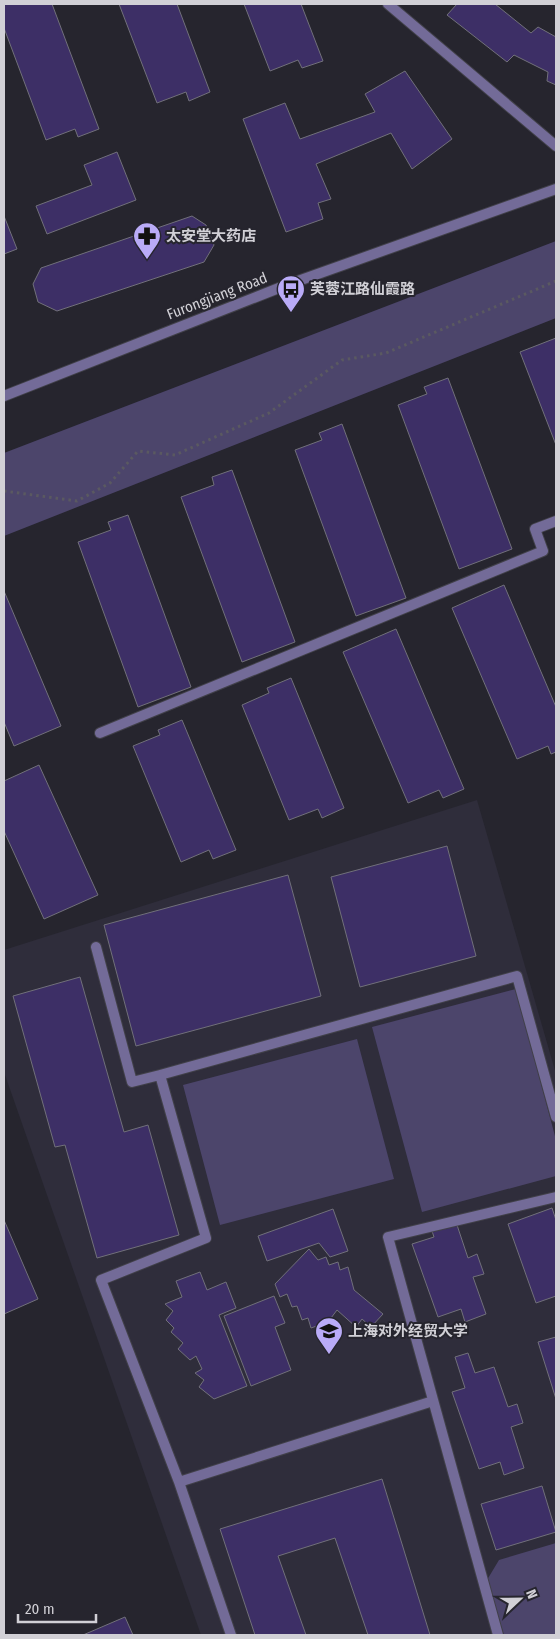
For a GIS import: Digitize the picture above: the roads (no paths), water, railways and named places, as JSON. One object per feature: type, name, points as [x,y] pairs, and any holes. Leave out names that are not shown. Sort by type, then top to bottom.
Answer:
[{"type":"street","points":[[388,4],[556,146]]},
{"type":"street","name":"Furongjiang Road","points":[[4,396],[284,286],[556,189]]},
{"type":"street","points":[[100,733],[543,551],[535,529],[556,521]]},
{"type":"street","points":[[96,947],[132,1082],[517,976],[556,1118]]},
{"type":"street","points":[[160,1075],[206,1238],[101,1280],[179,1482],[231,1635]]},
{"type":"street","points":[[498,1635],[388,1237],[556,1197]]},
{"type":"street","points":[[179,1482],[433,1402]]},
{"type":"place","name":"太安堂大药店","points":[[147,260]]},
{"type":"place","name":"芙蓉江路仙霞路","points":[[291,313]]},
{"type":"place","name":"上海对外经贸大学","points":[[329,1355]]}]
